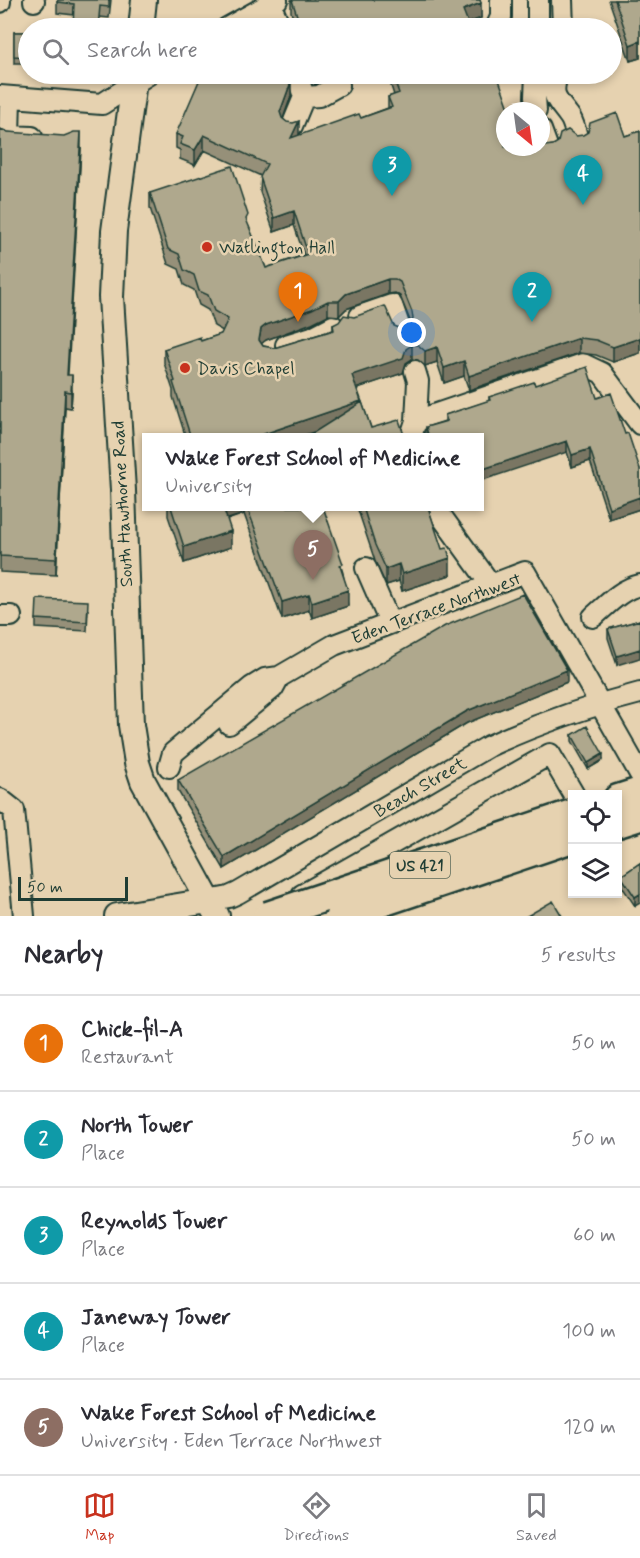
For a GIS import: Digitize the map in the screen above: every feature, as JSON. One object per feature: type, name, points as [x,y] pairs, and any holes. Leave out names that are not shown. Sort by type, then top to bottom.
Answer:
[{"type":"highway","points":[[622,798],[640,792]]},
{"type":"highway","name":"US 421","points":[[268,916],[568,816]]},
{"type":"highway","points":[[622,822],[640,816]]},
{"type":"highway","name":"US 421","points":[[340,916],[568,840]]},
{"type":"main road","points":[[142,18],[144,0]]},
{"type":"main road","name":"South Hawthorne Road","points":[[138,84],[114,231],[111,297],[123,490],[131,725],[137,763],[143,781],[213,908]]},
{"type":"main road","points":[[117,916],[213,908]]},
{"type":"street","points":[[501,0],[501,18]]},
{"type":"street","points":[[537,0],[538,18]]},
{"type":"street","points":[[562,0],[563,18]]},
{"type":"street","points":[[245,18],[274,2],[278,18]]},
{"type":"street","points":[[55,139],[14,139],[5,97],[102,104],[128,84]]},
{"type":"street","points":[[292,126],[304,97],[300,84]]},
{"type":"street","points":[[534,102],[535,84]]},
{"type":"street","points":[[554,84],[554,98],[571,118],[578,139]]},
{"type":"street","points":[[304,97],[319,96],[339,85]]},
{"type":"street","points":[[270,351],[392,306],[401,331]]},
{"type":"street","points":[[415,371],[418,381],[415,429],[583,364],[602,373],[640,424]]},
{"type":"street","points":[[437,511],[491,585]]},
{"type":"street","points":[[366,568],[390,623]]},
{"type":"street","name":"Eden Terrace Northwest","points":[[143,781],[169,767],[173,753],[252,687],[265,679],[279,677],[318,652],[525,572],[600,703]]},
{"type":"street","points":[[593,617],[620,594],[640,585]]},
{"type":"street","name":"Beach Street","points":[[213,908],[489,746],[532,726],[600,703],[640,693]]},
{"type":"street","points":[[600,703],[640,774]]},
{"type":"street","points":[[288,916],[282,906],[550,754],[571,790]]},
{"type":"street","points":[[621,790],[640,780]]},
{"type":"street","points":[[622,807],[640,797]]},
{"type":"street","points":[[0,799],[14,810],[24,916]]},
{"type":"street","points":[[332,878],[355,916]]},
{"type":"building","points":[[58,0],[109,0],[109,7],[100,6],[99,18],[73,18],[74,4],[57,2]]},
{"type":"building","points":[[292,0],[480,0],[481,3],[463,10],[466,18],[298,18]]},
{"type":"building","points":[[615,0],[640,0],[640,41],[630,45]]},
{"type":"building","points":[[14,32],[18,32],[18,56],[14,56]]},
{"type":"building","points":[[198,84],[290,84],[280,112],[282,118],[287,122],[299,121],[291,138],[359,114],[361,118],[392,107],[388,97],[399,93],[396,84],[501,84],[507,102],[496,102],[496,156],[550,156],[550,145],[558,142],[560,134],[568,130],[576,136],[583,135],[588,132],[590,123],[617,113],[625,136],[640,131],[640,338],[613,347],[596,340],[579,338],[469,376],[464,361],[444,368],[437,347],[425,351],[418,345],[412,345],[406,349],[403,358],[352,375],[361,401],[267,433],[189,433],[164,349],[200,337],[201,341],[221,334],[228,319],[214,311],[208,295],[199,291],[194,275],[184,270],[179,254],[168,249],[150,193],[232,166],[248,215],[246,219],[266,268],[308,254],[294,211],[274,218],[260,177],[267,164],[204,135],[195,150],[180,144],[183,137],[176,134]],"holes":[[[388,279],[400,282],[413,319],[410,325],[399,328],[394,326],[385,306],[354,317],[344,315],[339,322],[333,325],[334,330],[274,348],[263,346],[259,340],[261,329],[266,325],[328,301],[339,301],[346,294]]]},
{"type":"building","points":[[0,129],[8,132],[64,136],[81,132],[67,375],[72,375],[71,392],[65,391],[56,559],[0,556]]},
{"type":"building","points":[[587,367],[597,398],[611,393],[625,434],[628,433],[640,469],[640,497],[609,508],[590,449],[572,455],[567,441],[484,469],[484,433],[428,433],[426,427],[447,421],[445,415],[534,382],[535,385]]},
{"type":"building","points":[[362,402],[371,428],[399,420],[403,433],[313,433]]},
{"type":"building","points":[[172,511],[224,511],[231,531],[184,547]]},
{"type":"building","points":[[248,511],[324,511],[343,564],[340,566],[348,590],[312,602],[309,594],[282,602]]},
{"type":"building","points":[[364,511],[429,511],[442,549],[447,548],[450,558],[402,574],[399,564],[386,569],[375,545]]},
{"type":"building","points":[[523,594],[567,670],[467,711],[224,857],[178,780],[445,626]]},
{"type":"building","points":[[37,599],[88,601],[87,622],[36,619]]},
{"type":"building","points":[[640,620],[640,649],[617,656],[608,629]]},
{"type":"building","points":[[587,726],[603,754],[588,763],[572,735]]},
{"type":"building","points":[[640,863],[640,894],[635,897],[622,875]]},
{"type":"building","points":[[553,901],[562,916],[527,916]]},
{"type":"place","name":"Reynolds Tower","points":[[392,196]]},
{"type":"place","name":"Janeway Tower","points":[[583,205]]},
{"type":"place","name":"Watlington Hall","points":[[207,247]]},
{"type":"place","name":"Chick-fil-A","points":[[298,322]]},
{"type":"place","name":"North Tower","points":[[532,322]]},
{"type":"place","name":"Davis Chapel","points":[[185,368]]},
{"type":"place","name":"Wake Forest School of Medicine","points":[[313,580]]}]
